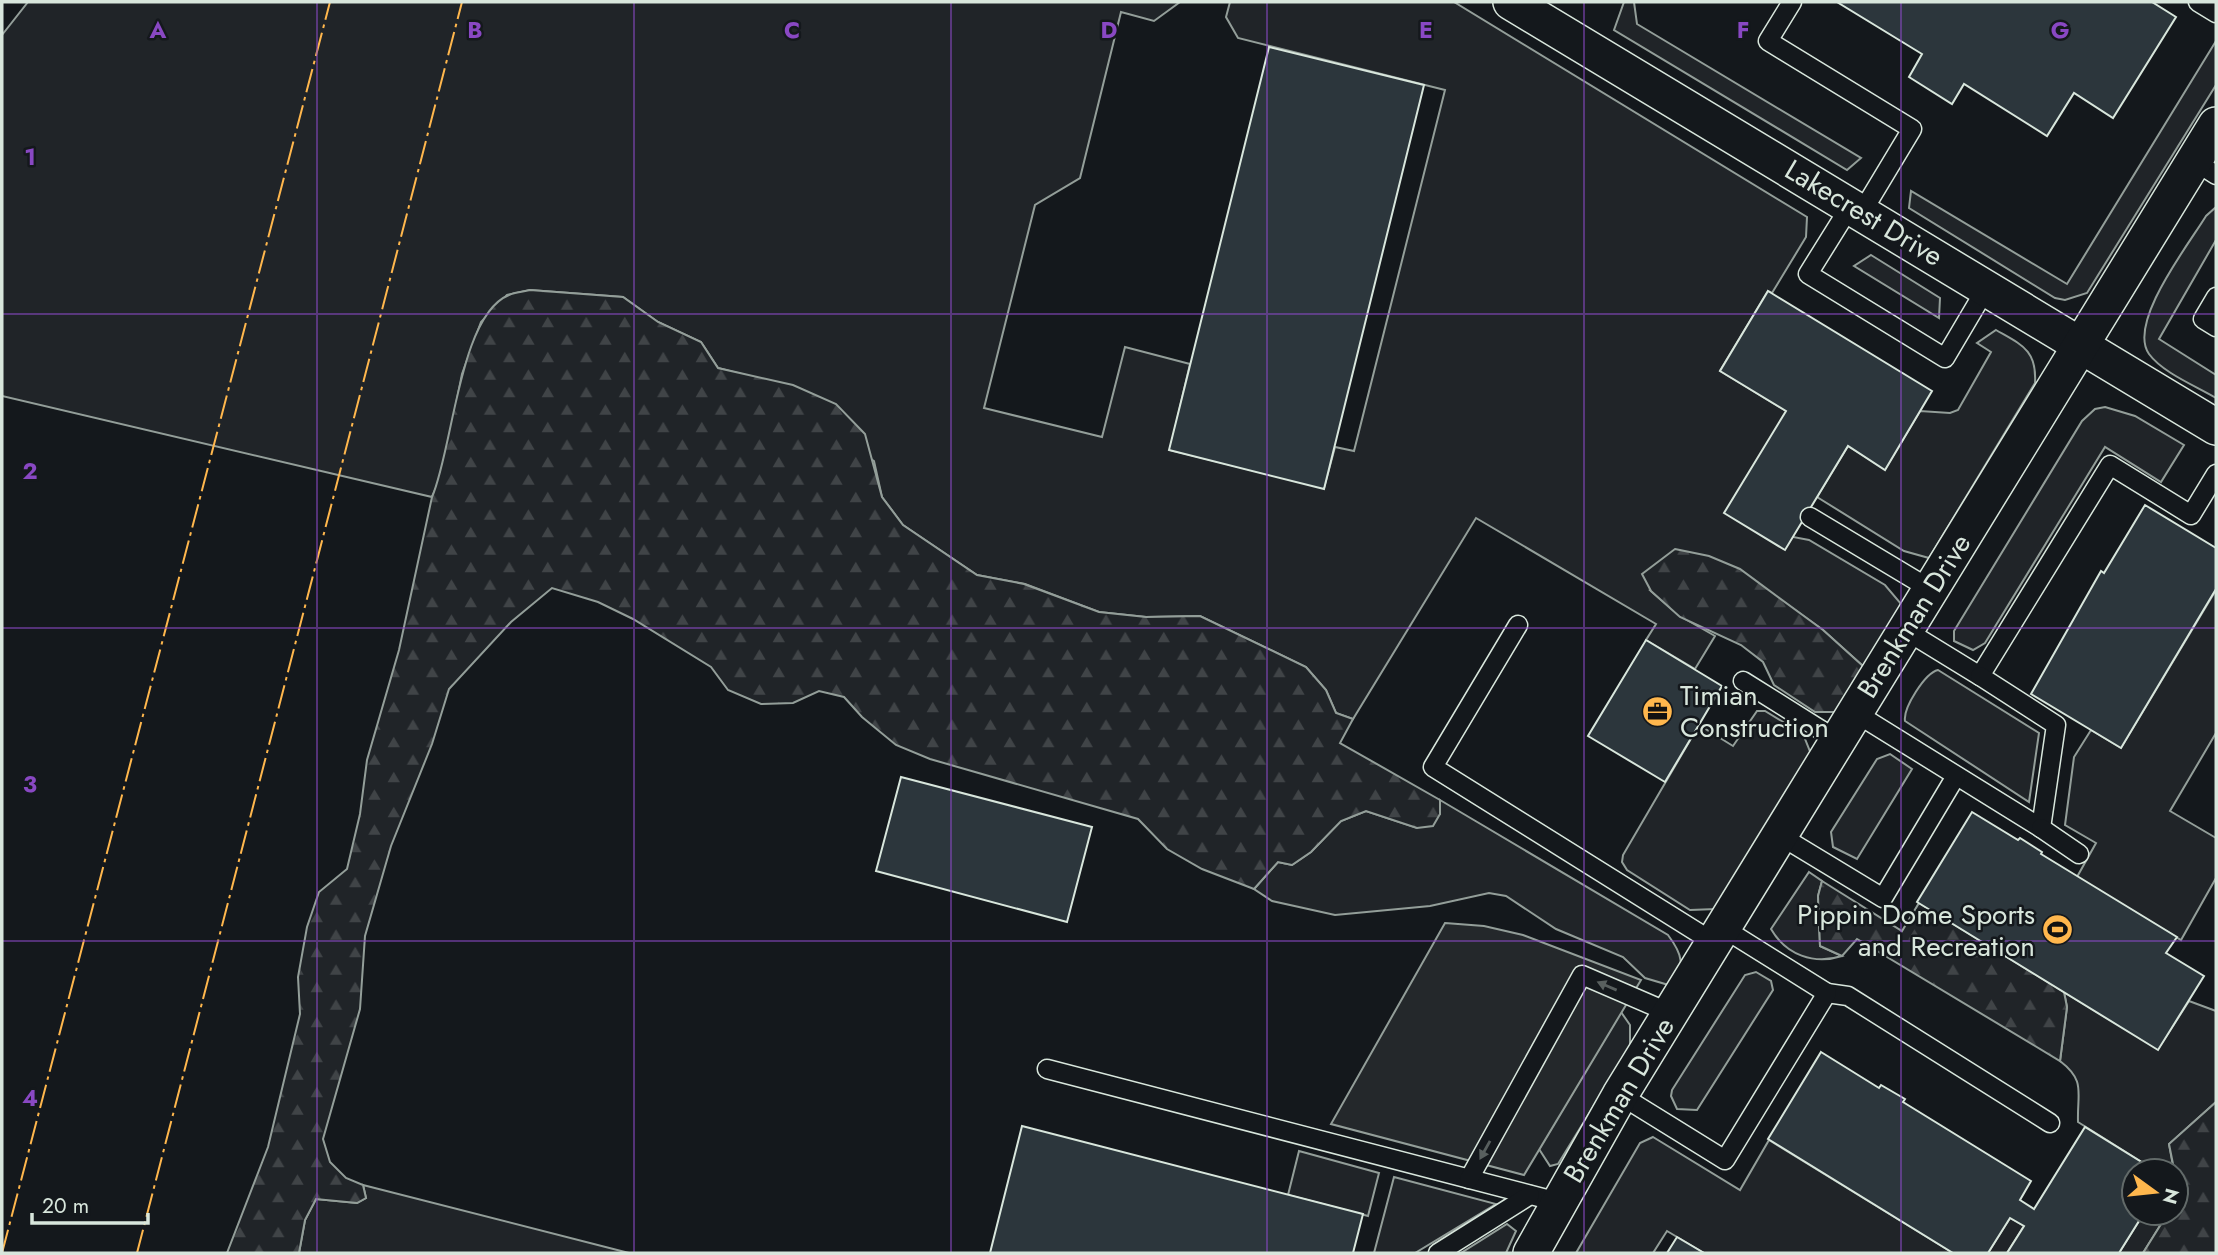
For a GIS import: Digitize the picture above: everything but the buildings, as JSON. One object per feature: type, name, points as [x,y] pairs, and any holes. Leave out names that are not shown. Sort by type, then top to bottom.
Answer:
[{"type":"street","name":"Lakecrest Drive","points":[[1511,2],[2081,343],[2216,427]]},
{"type":"street","name":"Brenkman Drive","points":[[1531,1253],[1544,1199],[1620,1095],[2081,343],[2205,168],[2216,125]]},
{"type":"lane","points":[[1792,2],[1768,41],[1912,129],[1808,274],[1945,358],[1987,287]]},
{"type":"lane","points":[[2198,2],[2216,13]]},
{"type":"lane","points":[[2216,297],[2203,318],[2216,327]]},
{"type":"lane","points":[[1980,676],[2110,465],[2191,515],[2210,497],[2216,474]]},
{"type":"lane","points":[[1810,517],[1930,589]]},
{"type":"lane","points":[[1518,625],[1433,767],[1718,935],[1827,993],[1848,996],[2050,1123]]},
{"type":"lane","points":[[1905,631],[2056,725],[2041,828]]},
{"type":"lane","points":[[1743,681],[1956,776],[2079,854]]},
{"type":"lane","points":[[1779,835],[1883,898],[1956,776]]},
{"type":"lane","points":[[1469,1179],[1582,975],[1670,1013]]},
{"type":"lane","points":[[1620,1095],[1725,1160],[1827,993]]},
{"type":"lane","points":[[1047,1069],[1544,1199]]},
{"type":"lane","points":[[1437,1253],[1544,1199]]},
{"type":"green space","points":[[28,2],[1180,2],[1154,21],[1121,12],[1080,178],[1035,205],[984,408],[1102,437],[1125,347],[1190,364],[1170,450],[1324,488],[1335,447],[1354,451],[1445,90],[1238,38],[1226,17],[1230,2],[1454,2],[1807,217],[1806,237],[1772,293],[1768,291],[1720,371],[1786,411],[1793,537],[1809,540],[1885,585],[1902,605],[1864,667],[1823,630],[1785,603],[1651,591],[1680,616],[1715,636],[1695,669],[1646,640],[1656,624],[1476,518],[1353,719],[1336,713],[1326,690],[1306,667],[1200,616],[1146,617],[1099,612],[1025,584],[977,575],[903,525],[882,497],[874,461],[753,377],[718,368],[701,342],[658,322],[623,297],[530,290],[507,295],[481,322],[462,374],[442,474],[432,497],[2,396],[2,35]]},
{"type":"green space","points":[[1624,2],[1634,2],[1637,24],[1861,158],[1847,170],[1614,30]]},
{"type":"green space","points":[[2216,41],[2216,85],[2087,293],[2065,300],[2055,298],[1909,208],[1911,191],[2067,284]]},
{"type":"green space","points":[[2216,207],[2216,240],[2159,339],[2216,375],[2216,398],[2180,379],[2155,361],[2144,340],[2146,323],[2163,284],[2206,216]]},
{"type":"green space","points":[[1871,255],[1940,298],[1939,318],[1854,266]]},
{"type":"green space","points":[[530,290],[623,297],[658,322],[701,342],[718,368],[793,385],[836,404],[865,434],[882,497],[903,525],[977,575],[1024,584],[1099,612],[1146,617],[1200,616],[1306,667],[1326,690],[1336,713],[1353,719],[1340,743],[1440,800],[1440,814],[1433,826],[1417,828],[1366,811],[1341,821],[1311,852],[1292,865],[1278,862],[1254,889],[1202,869],[1167,849],[1138,819],[930,759],[896,745],[862,717],[844,697],[819,691],[793,703],[761,704],[728,690],[711,667],[633,619],[598,602],[552,588],[511,622],[449,689],[432,744],[391,846],[365,936],[360,1009],[323,1139],[330,1162],[346,1178],[363,1185],[366,1198],[357,1203],[316,1199],[305,1220],[299,1253],[227,1253],[268,1147],[300,1014],[298,977],[307,927],[319,892],[347,869],[360,814],[367,760],[399,650],[432,497],[468,355],[479,328],[492,307],[509,295]]},
{"type":"green space","points":[[1996,330],[2026,350],[2033,363],[2035,383],[1929,558],[1904,551],[1817,497],[1848,446],[1885,469],[1920,411],[1950,413],[1958,410],[1991,352],[1977,343]]},
{"type":"green space","points":[[2105,407],[2135,416],[2184,445],[2161,482],[2105,447],[1985,643],[1973,650],[1954,641],[1954,631],[2082,421],[2095,409]]},
{"type":"green space","points":[[1675,549],[1709,556],[1740,569],[1823,630],[1864,667],[1837,712],[1815,712],[1774,685],[1763,662],[1741,645],[1680,617],[1651,591],[1642,574]]},
{"type":"green space","points":[[2216,590],[2216,733],[2170,811],[2216,838],[2216,878],[2181,940],[2077,877],[2096,843],[2065,825],[2074,757],[2091,730],[2121,748]]},
{"type":"green space","points":[[1938,670],[2039,733],[2029,802],[1905,721],[1907,708],[1916,692],[1927,677]]},
{"type":"green space","points":[[1757,711],[1765,711],[1803,734],[1811,754],[1716,909],[1690,910],[1627,870],[1622,862],[1623,855],[1699,725],[1733,746]]},
{"type":"green space","points":[[1890,754],[1912,769],[1857,859],[1833,847],[1831,832],[1877,759]]},
{"type":"green space","points":[[1440,800],[1668,935],[1677,948],[1680,960],[1679,972],[1672,986],[1645,978],[1623,957],[1556,929],[1506,896],[1489,893],[1430,906],[1335,915],[1272,901],[1254,889],[1278,862],[1292,865],[1311,852],[1341,821],[1366,811],[1417,828],[1440,814]]},
{"type":"green space","points":[[1809,872],[1822,881],[1818,896],[1820,946],[1842,956],[1821,959],[1802,956],[1784,945],[1771,929]]},
{"type":"green space","points":[[1822,881],[1902,931],[1919,903],[2064,992],[2067,1007],[2060,1061],[1857,939],[1842,956],[1820,946],[1818,896]]},
{"type":"green space","points":[[1756,972],[1771,981],[1773,990],[1697,1110],[1677,1109],[1671,1096],[1672,1090],[1745,975]]},
{"type":"green space","points":[[2064,992],[2158,1049],[2189,1001],[2216,1011],[2216,1102],[2169,1144],[2171,1157],[2134,1157],[2078,1122],[2077,1081],[2060,1061],[2067,1007]]},
{"type":"green space","points":[[1621,1012],[1630,1025],[1630,1047],[1558,1164],[1550,1166],[1539,1149]]},
{"type":"green space","points":[[2216,1102],[2216,1253],[2143,1253],[2159,1227],[2190,1227],[2190,1157],[2172,1157],[2169,1144]]},
{"type":"green space","points":[[1653,1137],[1740,1190],[1769,1140],[1953,1253],[1704,1253],[1667,1231],[1653,1253],[1576,1253],[1640,1143]]},
{"type":"green space","points":[[1299,1151],[1379,1173],[1368,1216],[1288,1195]]},
{"type":"green space","points":[[1394,1177],[1496,1204],[1415,1253],[1374,1253]]},
{"type":"green space","points":[[363,1185],[629,1253],[299,1253],[305,1220],[316,1199],[357,1203],[366,1198]]},
{"type":"green space","points":[[2010,1218],[2024,1226],[2007,1253],[1988,1253]]},
{"type":"green space","points":[[1507,1224],[1516,1231],[1506,1253],[1461,1253]]},
{"type":"green space","points":[[2135,1227],[2159,1227],[2143,1253],[2119,1253]]},
{"type":"shaded area","points":[[1445,923],[1484,926],[1523,935],[1641,980],[1524,1175],[1331,1124]]},
{"type":"power","points":[[2,1253],[330,2]]},
{"type":"power","points":[[137,1253],[462,2]]},
{"type":"place","name":"Timian Construction","points":[[1657,711]]},
{"type":"place","name":"Pippin Dome Sports and Recreation","points":[[2058,930]]}]
